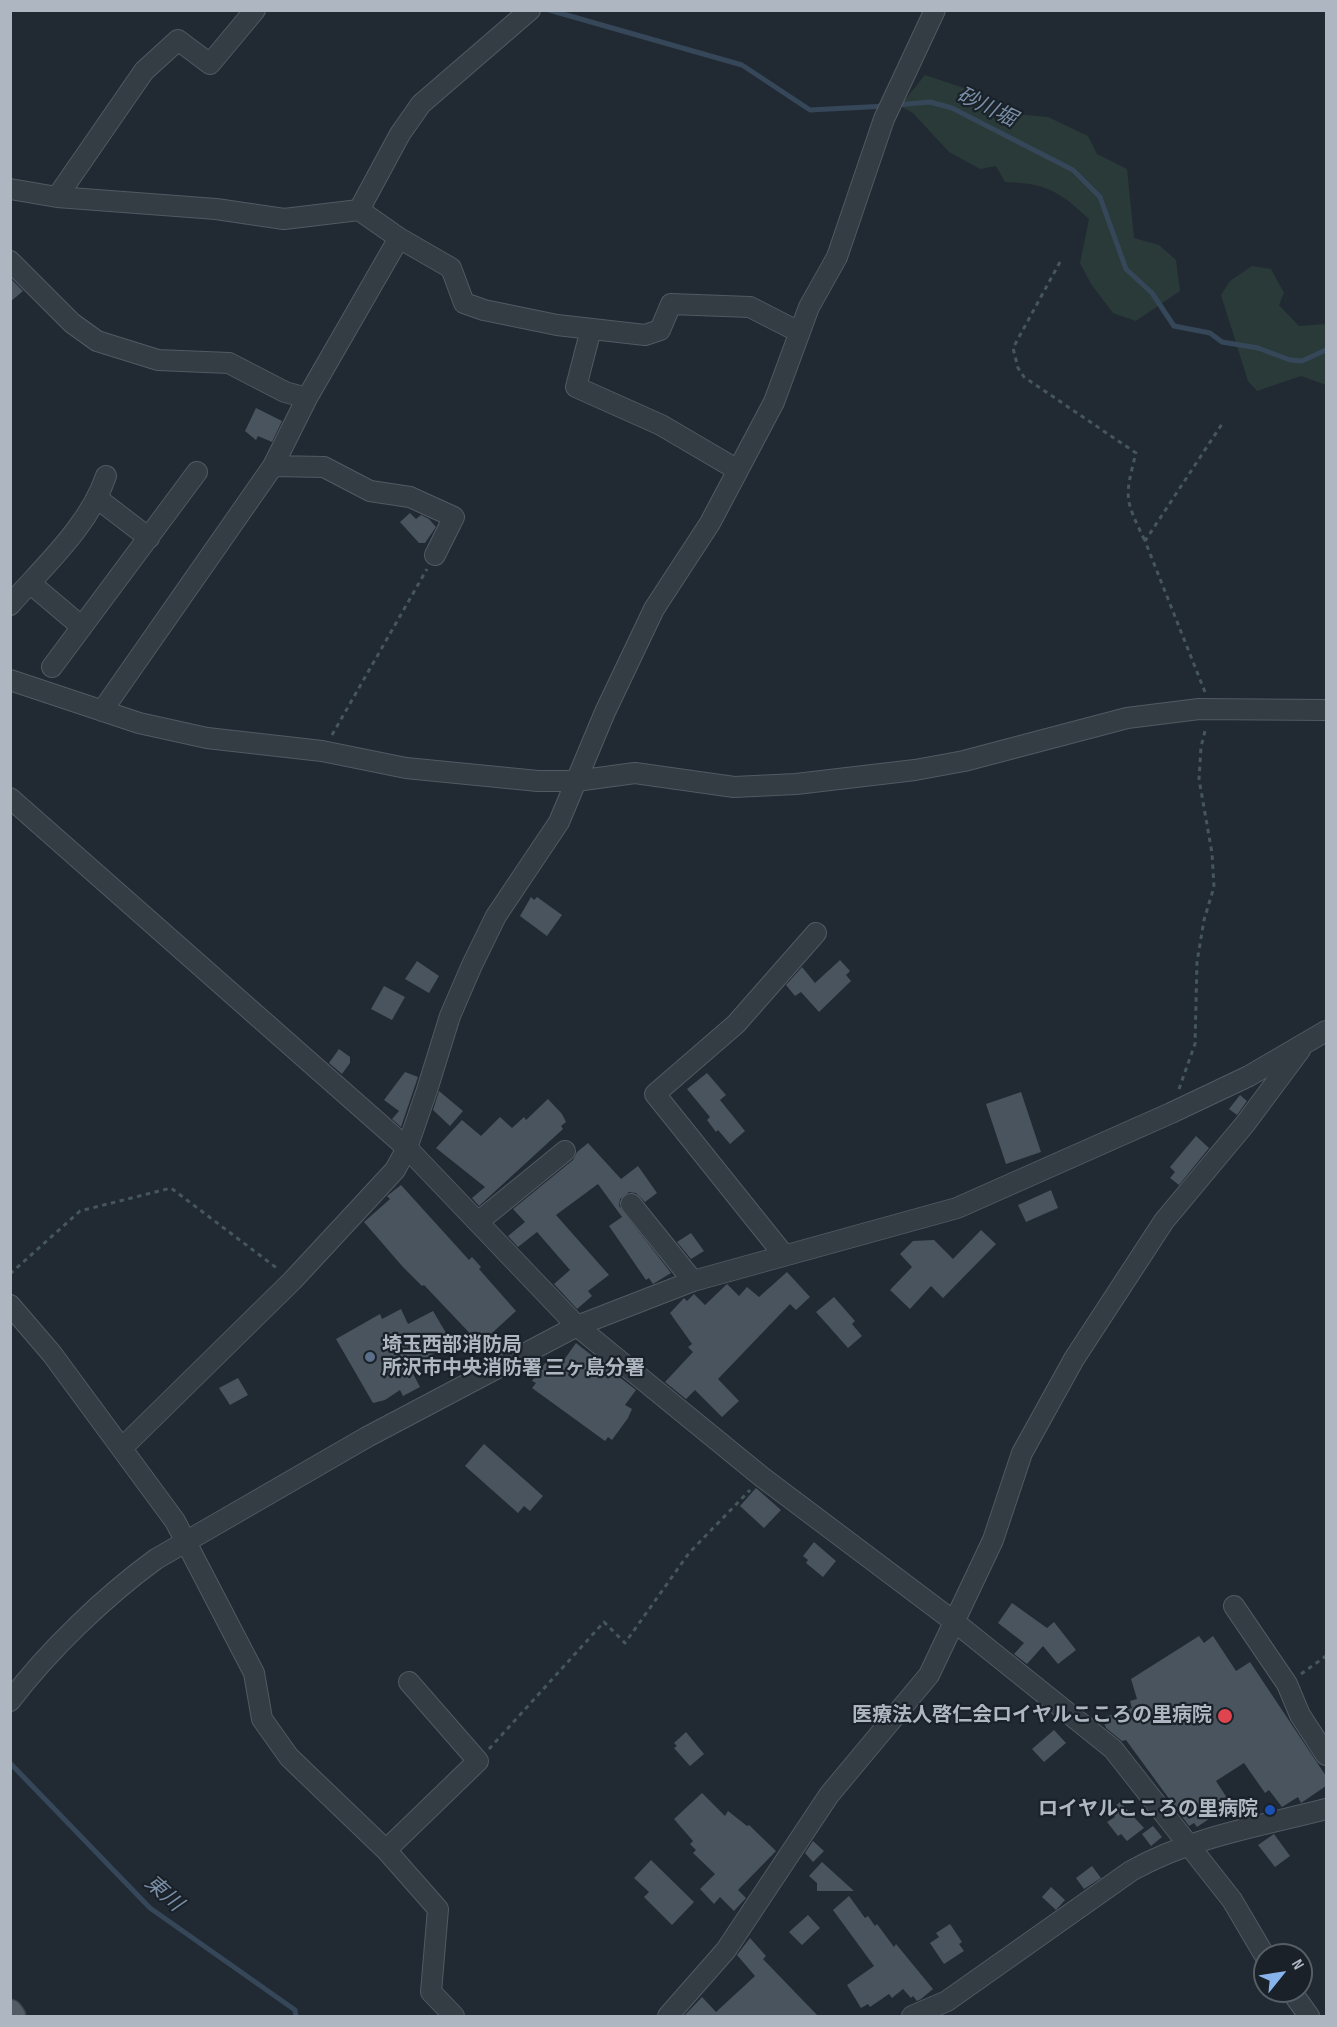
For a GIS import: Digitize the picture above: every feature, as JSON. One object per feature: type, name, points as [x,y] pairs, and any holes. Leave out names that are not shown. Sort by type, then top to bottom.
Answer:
[{"type":"main road","points":[[10,2012],[13,2016]]},
{"type":"street","points":[[57,197],[144,71],[178,40],[210,64],[255,10]]},
{"type":"street","points":[[359,210],[400,134],[422,104],[530,10]]},
{"type":"street","points":[[122,1448],[293,1280],[395,1170],[407,1148],[450,1016],[496,916],[559,822],[654,609],[710,523],[774,402],[809,308],[837,257],[884,119],[935,10]]},
{"type":"street","points":[[10,189],[57,197],[216,209],[284,219],[359,210],[399,238],[451,268],[464,303],[525,319],[645,335],[660,330],[671,304],[750,308],[799,332]]},
{"type":"street","points":[[102,711],[273,466],[307,398],[399,238]]},
{"type":"street","points":[[10,261],[72,323],[97,341],[158,360],[229,363],[285,392],[307,398]]},
{"type":"street","points":[[591,329],[576,387],[661,425],[736,470]]},
{"type":"street","points":[[273,466],[324,467],[370,491],[410,497],[454,517],[435,555]]},
{"type":"street","points":[[52,667],[197,472]]},
{"type":"street","points":[[10,605],[98,499],[106,476]]},
{"type":"street","points":[[98,499],[148,538]]},
{"type":"street","points":[[30,583],[82,627]]},
{"type":"street","points":[[10,680],[139,723],[207,738],[322,751],[406,768],[538,781],[576,781],[635,773],[734,787],[796,784],[915,770],[964,761],[1127,718],[1210,709],[1326,710]]},
{"type":"street","points":[[10,798],[407,1148],[577,1326],[762,1477],[956,1623],[1113,1749],[1232,1900],[1257,1943]]},
{"type":"street","points":[[784,1255],[655,1094],[736,1024],[816,933]]},
{"type":"street","points":[[10,1701],[48,1657],[126,1581],[184,1541],[367,1437],[577,1326],[693,1281],[957,1208],[1171,1113],[1304,1046],[1326,1031]]},
{"type":"street","points":[[668,2016],[726,1950],[829,1795],[929,1675],[956,1623],[993,1540],[1022,1453],[1074,1359],[1164,1221],[1245,1124],[1304,1046]]},
{"type":"street","points":[[478,1222],[565,1151]]},
{"type":"street","points":[[631,1204],[693,1281]]},
{"type":"street","points":[[10,1305],[52,1354],[175,1521],[254,1673],[262,1719],[276,1741],[386,1850],[438,1909],[431,1992],[454,2016]]},
{"type":"street","points":[[1234,1606],[1287,1684],[1300,1715],[1326,1755]]},
{"type":"street","points":[[386,1850],[478,1761],[409,1683]]},
{"type":"street","points":[[912,2016],[947,2001],[1131,1871],[1186,1844],[1326,1809]]},
{"type":"street","points":[[1299,2003],[1309,2016]]},
{"type":"path","points":[[1060,262],[1013,348],[1018,368],[1024,377],[1136,453],[1128,484],[1127,505],[1145,541],[1192,654],[1210,709],[1201,747],[1199,779],[1212,853],[1214,886],[1204,920],[1197,962],[1195,1044],[1171,1113]]},
{"type":"path","points":[[1145,541],[1222,424]]},
{"type":"path","points":[[322,751],[435,555]]},
{"type":"path","points":[[10,1274],[80,1211],[171,1188],[293,1280]]},
{"type":"path","points":[[478,1761],[604,1622],[625,1643],[689,1553],[762,1477]]},
{"type":"path","points":[[1287,1684],[1326,1656]]},
{"type":"shaded area","points":[[925,75],[967,89],[993,112],[1048,117],[1088,136],[1097,154],[1127,169],[1134,238],[1159,245],[1176,260],[1180,291],[1136,321],[1113,313],[1091,284],[1080,263],[1089,219],[1051,190],[1031,184],[1005,182],[996,166],[980,169],[949,152],[913,113],[900,106]]},
{"type":"shaded area","points":[[1252,266],[1271,269],[1284,293],[1279,305],[1299,326],[1326,324],[1326,385],[1301,376],[1257,391],[1248,381],[1221,295],[1230,281]]},
{"type":"building","points":[[10,278],[23,291],[10,302]]},
{"type":"building","points":[[256,408],[282,421],[272,442],[258,436],[256,440],[245,431]]},
{"type":"building","points":[[410,513],[416,519],[421,515],[429,519],[436,527],[425,543],[419,543],[400,522]]},
{"type":"building","points":[[531,897],[534,900],[537,897],[562,915],[547,936],[520,916]]},
{"type":"building","points":[[840,960],[850,971],[846,975],[851,981],[819,1012],[801,992],[795,996],[786,985],[802,967],[815,983]]},
{"type":"building","points":[[417,961],[439,976],[429,993],[405,979]]},
{"type":"building","points":[[384,986],[405,997],[392,1020],[371,1009]]},
{"type":"building","points":[[339,1049],[350,1057],[350,1063],[342,1074],[329,1063]]},
{"type":"building","points":[[405,1072],[418,1077],[401,1127],[392,1119],[399,1111],[384,1100]]},
{"type":"building","points":[[707,1073],[726,1095],[720,1100],[745,1131],[730,1144],[718,1130],[716,1132],[707,1120],[710,1117],[687,1089]]},
{"type":"building","points":[[439,1091],[463,1111],[450,1126],[433,1110]]},
{"type":"building","points":[[1021,1092],[1041,1152],[1006,1164],[986,1104]]},
{"type":"building","points":[[1240,1095],[1247,1101],[1237,1115],[1229,1109]]},
{"type":"building","points":[[548,1099],[566,1122],[561,1126],[563,1129],[479,1206],[472,1198],[485,1187],[436,1148],[462,1120],[481,1136],[500,1117],[512,1128],[524,1117],[526,1120]]},
{"type":"building","points":[[1196,1136],[1209,1148],[1179,1185],[1170,1178],[1175,1172],[1170,1167]]},
{"type":"building","points":[[588,1143],[621,1179],[638,1166],[657,1193],[645,1202],[636,1193],[629,1192],[620,1199],[619,1206],[671,1273],[653,1284],[649,1278],[646,1280],[609,1226],[622,1217],[598,1184],[556,1215],[609,1275],[588,1291],[592,1296],[577,1309],[554,1284],[570,1270],[537,1232],[518,1247],[508,1236],[525,1222],[513,1209],[573,1160],[577,1152]]},
{"type":"building","points":[[401,1185],[469,1260],[472,1257],[481,1267],[479,1269],[516,1311],[480,1344],[424,1285],[422,1286],[402,1266],[364,1222],[390,1199],[387,1196]]},
{"type":"building","points":[[1051,1190],[1058,1208],[1026,1222],[1018,1205]]},
{"type":"building","points":[[981,1230],[996,1244],[943,1298],[931,1286],[910,1309],[890,1290],[912,1267],[900,1254],[913,1241],[934,1240],[953,1259]]},
{"type":"building","points":[[691,1233],[704,1251],[691,1259],[677,1242]]},
{"type":"building","points":[[787,1272],[810,1297],[796,1310],[790,1304],[718,1379],[739,1401],[722,1417],[695,1390],[686,1399],[665,1382],[693,1352],[688,1347],[692,1344],[670,1313],[684,1298],[687,1301],[694,1294],[705,1305],[727,1284],[739,1296],[747,1287],[759,1297]]},
{"type":"building","points":[[834,1297],[855,1321],[852,1324],[862,1336],[848,1348],[816,1312]]},
{"type":"building","points":[[401,1309],[408,1324],[433,1311],[452,1343],[410,1368],[420,1387],[403,1396],[400,1390],[385,1400],[373,1403],[336,1339],[380,1314],[382,1319]]},
{"type":"building","points":[[576,1343],[636,1390],[625,1405],[632,1409],[628,1418],[612,1440],[608,1437],[605,1441],[532,1388],[536,1383],[532,1381],[548,1359],[559,1367]]},
{"type":"building","points":[[238,1378],[248,1395],[230,1405],[219,1388]]},
{"type":"building","points":[[484,1444],[543,1496],[530,1511],[524,1506],[518,1513],[465,1466]]},
{"type":"building","points":[[756,1488],[781,1510],[764,1528],[740,1506]]},
{"type":"building","points":[[814,1542],[836,1561],[823,1577],[806,1563],[808,1560],[803,1556]]},
{"type":"building","points":[[1012,1603],[1047,1628],[1054,1622],[1076,1650],[1058,1664],[1043,1646],[1027,1664],[1014,1654],[1024,1643],[998,1623]]},
{"type":"building","points":[[1199,1636],[1204,1643],[1213,1636],[1236,1671],[1250,1662],[1326,1776],[1326,1786],[1301,1803],[1298,1797],[1282,1807],[1269,1790],[1265,1793],[1244,1763],[1216,1781],[1227,1798],[1223,1801],[1227,1807],[1197,1827],[1194,1823],[1189,1826],[1126,1740],[1122,1741],[1106,1728],[1102,1718],[1132,1708],[1130,1701],[1137,1699],[1131,1679]]},
{"type":"building","points":[[1054,1730],[1066,1743],[1044,1762],[1032,1749]]},
{"type":"building","points":[[686,1732],[704,1754],[690,1766],[674,1748],[677,1746],[674,1743]]},
{"type":"building","points":[[702,1793],[725,1816],[728,1811],[747,1826],[749,1825],[776,1851],[738,1890],[746,1898],[734,1911],[720,1897],[714,1904],[700,1889],[715,1874],[693,1853],[696,1850],[690,1844],[693,1841],[674,1819]]},
{"type":"building","points":[[1120,1802],[1144,1828],[1127,1841],[1121,1834],[1118,1836],[1107,1822],[1115,1817],[1110,1811]]},
{"type":"building","points":[[1153,1826],[1162,1837],[1151,1846],[1142,1834]]},
{"type":"building","points":[[1274,1834],[1290,1856],[1275,1867],[1258,1845]]},
{"type":"building","points":[[813,1841],[824,1851],[813,1862],[805,1853]]},
{"type":"building","points":[[651,1860],[694,1902],[672,1925],[644,1897],[649,1892],[634,1878]]},
{"type":"building","points":[[822,1862],[854,1891],[817,1891],[817,1883],[809,1876]]},
{"type":"building","points":[[1092,1866],[1101,1878],[1084,1889],[1076,1878]]},
{"type":"building","points":[[1051,1887],[1065,1900],[1056,1910],[1042,1897]]},
{"type":"building","points":[[849,1896],[865,1918],[868,1916],[875,1926],[877,1924],[894,1947],[896,1944],[933,1989],[921,1999],[917,2001],[913,1996],[911,1998],[903,1989],[892,1998],[889,1994],[870,2007],[868,2004],[861,2008],[847,1985],[874,1966],[833,1910]]},
{"type":"building","points":[[808,1915],[820,1928],[802,1945],[789,1932]]},
{"type":"building","points":[[950,1924],[962,1942],[959,1944],[964,1951],[944,1964],[930,1943],[939,1937],[936,1933]]},
{"type":"building","points":[[750,1938],[766,1956],[763,1959],[818,2016],[684,2016],[702,1997],[716,2012],[755,1976],[737,1955]]},
{"type":"waterway","name":"砂川堀","points":[[549,10],[742,65],[810,110],[886,106]]},
{"type":"waterway","name":"砂川堀","points":[[895,105],[930,102],[952,108],[1073,170],[1100,197],[1126,269],[1152,293],[1174,326],[1210,333],[1222,342],[1258,348],[1290,360],[1302,361],[1326,350]]},
{"type":"waterway","name":"東川","points":[[10,1763],[150,1908],[295,2010],[296,2016]]},
{"type":"place","name":"埼玉西部消防局 所沢市中央消防署 三ヶ島分署","points":[[370,1357]]},
{"type":"place","name":"医療法人啓仁会ロイヤルこころの里病院","points":[[1225,1716]]},
{"type":"place","name":"ロイヤルこころの里病院","points":[[1270,1810]]}]
